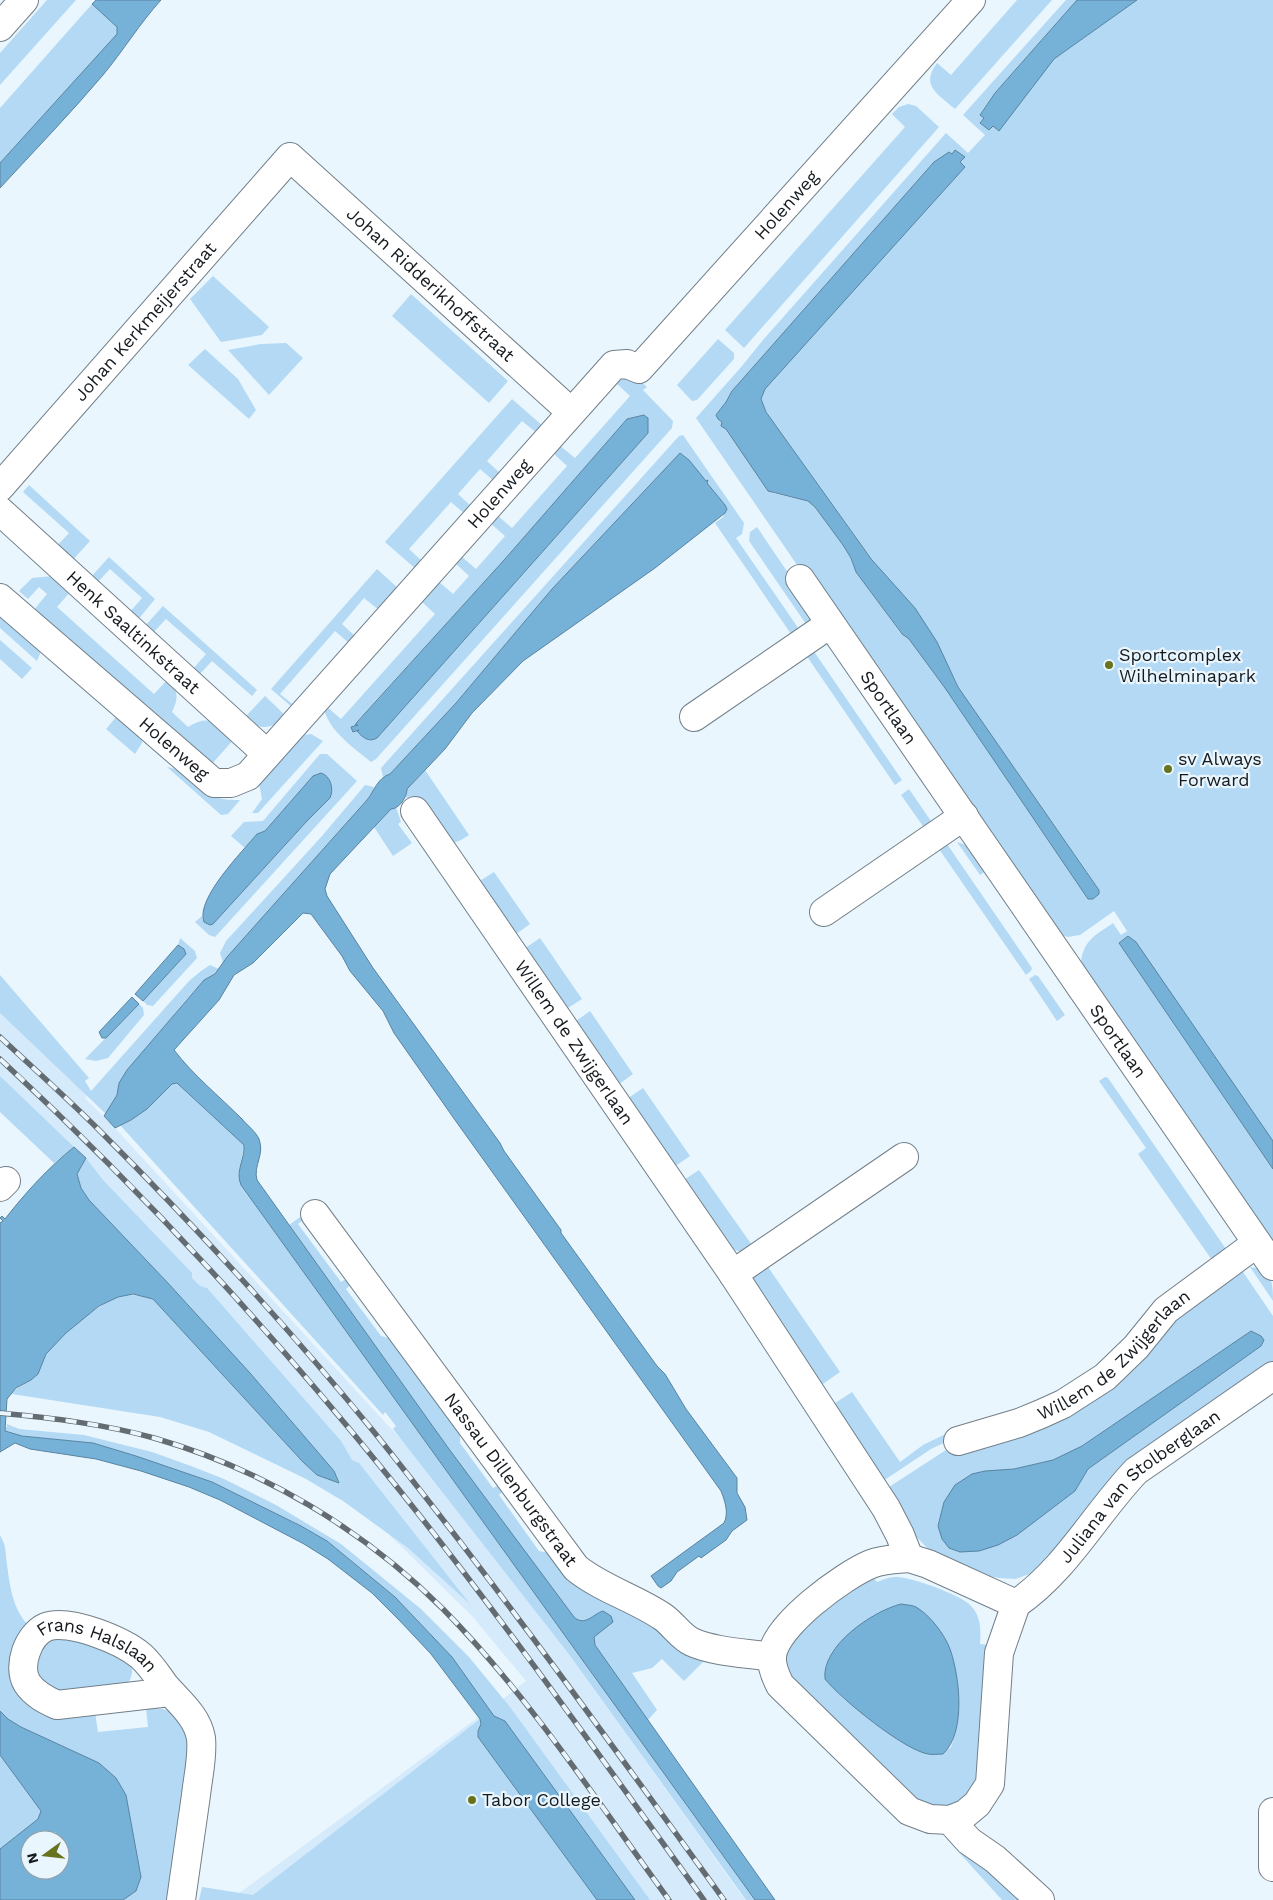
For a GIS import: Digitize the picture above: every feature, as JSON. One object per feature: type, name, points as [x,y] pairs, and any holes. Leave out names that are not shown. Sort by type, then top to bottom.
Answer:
[{"type":"street","points":[[0,27],[24,0]]},
{"type":"street","name":"Holenweg","points":[[0,598],[214,783],[231,783],[248,776],[614,365],[627,364],[639,369],[971,0]]},
{"type":"street","name":"Johan Ridderikhoffstraat","points":[[290,157],[571,412]]},
{"type":"street","name":"Johan Kerkmeijerstraat","points":[[0,487],[290,157]]},
{"type":"street","name":"Henk Saaltinkstraat","points":[[0,510],[267,754]]},
{"type":"street","name":"Sportlaan","points":[[800,579],[1273,1266]]},
{"type":"street","points":[[694,716],[830,624]]},
{"type":"street","name":"Willem de Zwijgerlaan","points":[[415,811],[733,1274],[886,1508],[909,1558]]},
{"type":"street","points":[[824,912],[964,816]]},
{"type":"street","points":[[733,1274],[904,1157]]},
{"type":"street","name":"Nassau Dillenburgstraat","points":[[315,1214],[576,1568],[603,1587],[632,1600],[664,1618],[690,1642],[772,1656]]},
{"type":"street","name":"Willem de Zwijgerlaan","points":[[958,1441],[1019,1423],[1041,1414],[1063,1404],[1098,1382],[1136,1347],[1166,1310],[1257,1243]]},
{"type":"street","name":"Juliana van Stolberglaan","points":[[1016,1604],[1034,1592],[1050,1576],[1118,1489],[1136,1471],[1273,1376]]},
{"type":"street","points":[[909,1558],[928,1564],[1016,1604],[999,1653],[990,1784],[977,1804],[965,1814],[950,1820],[930,1818],[909,1811],[780,1685],[775,1675],[772,1656],[776,1639],[820,1596],[871,1564],[888,1559],[909,1558]]},
{"type":"street","name":"Frans Halslaan","points":[[170,1692],[58,1705],[34,1691],[26,1681],[24,1667],[26,1653],[37,1633],[46,1627],[59,1624],[74,1625],[130,1647],[143,1658],[197,1723],[202,1750],[181,1900]]},
{"type":"street","points":[[1273,1812],[1273,1867]]},
{"type":"street","points":[[950,1820],[969,1841],[995,1859],[1040,1900]]},
{"type":"shaded area","points":[[47,0],[76,0],[0,85],[0,53]]},
{"type":"shaded area","points":[[96,0],[161,0],[103,75],[0,188],[0,163],[117,34],[117,27],[92,4]]},
{"type":"shaded area","points":[[1017,0],[1052,0],[955,109],[933,89],[930,78],[932,71],[937,63],[951,75]]},
{"type":"shaded area","name":"Sportcomplex Wilhelminapark","points":[[1066,0],[1077,0],[995,93],[980,114],[984,118],[980,122],[989,130],[1054,59],[1137,0],[1273,0],[1273,1141],[1154,970],[1128,936],[1119,943],[1273,1169],[1273,1248],[1081,963],[1084,949],[1091,939],[1101,931],[1113,923],[1121,935],[1127,931],[1114,911],[1080,935],[1068,937],[1057,934],[804,575],[696,418],[946,133],[968,153],[985,135],[963,115]],"holes":[[[949,152],[964,158],[755,388],[766,412],[877,566],[955,679],[958,687],[1099,889],[1093,899],[1088,899],[945,688],[909,639],[901,634],[856,572],[851,558],[843,545],[815,507],[808,501],[772,493],[722,426],[722,422],[716,415],[732,391],[934,162]]]},
{"type":"shaded area","points":[[1077,0],[1137,0],[1054,59],[999,131],[993,126],[989,130],[980,123],[984,118],[980,115],[995,93]]},
{"type":"shaded area","points":[[92,4],[117,27],[117,34],[0,163],[0,108]]},
{"type":"shaded area","points":[[908,104],[916,106],[939,127],[744,348],[725,330],[905,127],[892,114],[899,107]]},
{"type":"shaded area","points":[[955,150],[965,157],[960,162],[965,167],[765,389],[761,399],[766,412],[872,560],[915,608],[937,642],[958,687],[1099,890],[1099,894],[1093,899],[1088,899],[945,688],[856,572],[851,558],[843,545],[815,507],[808,501],[768,491],[726,429],[721,426],[722,422],[716,415],[732,391],[934,162],[949,152],[952,154]]},
{"type":"shaded area","points":[[213,276],[269,327],[262,335],[221,342],[190,299]]},
{"type":"shaded area","points":[[411,294],[508,381],[489,403],[392,316]]},
{"type":"shaded area","points":[[718,339],[734,353],[734,359],[697,400],[692,401],[677,385]]},
{"type":"shaded area","points":[[286,343],[303,358],[269,395],[228,350],[261,344]]},
{"type":"shaded area","points":[[205,349],[238,379],[256,410],[249,419],[188,365]]},
{"type":"shaded area","points":[[634,375],[647,387],[643,390],[673,421],[672,428],[376,759],[371,762],[337,732],[331,725],[324,709],[326,706],[341,719],[435,614],[421,601],[438,581],[453,594],[469,576],[455,563],[461,556],[476,569],[505,536],[490,523],[497,515],[512,528],[567,466],[553,453],[559,445],[575,458],[630,396],[616,383],[621,376]],"holes":[[[645,415],[648,418],[648,433],[377,738],[374,740],[360,731],[358,724],[355,724],[357,721],[505,559],[627,419]]]},
{"type":"shaded area","points":[[512,399],[544,427],[538,434],[522,421],[487,461],[501,474],[495,482],[480,469],[458,494],[472,507],[466,515],[451,502],[409,549],[423,562],[417,570],[385,542]]},
{"type":"shaded area","points":[[644,415],[648,418],[648,433],[377,738],[368,740],[357,731],[359,730],[353,732],[351,727],[358,725],[355,725],[505,559],[627,419]]},
{"type":"shaded area","points":[[683,435],[744,523],[742,534],[736,538],[801,632],[793,637],[715,523],[723,517],[725,505],[707,483],[708,480],[706,481],[680,453],[552,589],[456,703],[390,774],[383,777],[381,768],[679,436]]},
{"type":"shaded area","points":[[680,453],[689,460],[706,481],[708,480],[707,483],[725,505],[727,509],[725,513],[655,568],[523,661],[472,713],[445,749],[407,789],[406,796],[400,805],[391,809],[330,874],[325,889],[327,896],[373,968],[500,1143],[561,1230],[561,1233],[657,1366],[665,1374],[686,1409],[737,1478],[737,1493],[745,1507],[747,1520],[732,1531],[726,1540],[677,1572],[671,1581],[661,1588],[658,1586],[651,1576],[724,1523],[726,1511],[721,1491],[455,1120],[394,1033],[383,1011],[350,971],[342,956],[311,914],[303,913],[253,963],[234,975],[219,1000],[174,1050],[198,1077],[256,1134],[261,1150],[256,1170],[257,1180],[449,1449],[574,1617],[582,1621],[603,1611],[611,1616],[613,1622],[594,1637],[595,1645],[775,1900],[755,1900],[241,1185],[239,1175],[244,1145],[177,1083],[172,1084],[147,1109],[115,1128],[104,1116],[117,1095],[119,1083],[127,1070],[204,980],[215,974],[227,957],[367,800],[379,782],[390,774],[456,703],[552,589]]},
{"type":"shaded area","points":[[29,485],[90,541],[71,562],[55,548],[69,533],[23,492]]},
{"type":"shaded area","points":[[757,527],[818,617],[808,627],[749,541],[750,532]]},
{"type":"shaded area","points":[[109,557],[155,599],[137,621],[129,613],[142,598],[110,569],[96,584],[90,578]]},
{"type":"shaded area","points":[[377,569],[399,589],[380,611],[364,598],[342,624],[356,637],[350,644],[335,631],[280,694],[295,706],[293,708],[271,689]]},
{"type":"shaded area","points":[[53,576],[71,591],[57,607],[154,694],[168,679],[176,691],[176,702],[172,712],[188,727],[203,721],[213,722],[235,738],[211,765],[33,611],[47,594],[39,587],[28,599],[19,591],[32,578]]},
{"type":"shaded area","points":[[163,606],[257,690],[252,696],[212,661],[198,676],[192,670],[206,654],[166,619],[152,634],[144,627]]},
{"type":"shaded area","points":[[0,614],[41,651],[37,661],[0,628]]},
{"type":"shaded area","points":[[0,640],[32,668],[22,679],[0,659]]},
{"type":"shaded area","points":[[813,650],[902,780],[895,785],[806,655]]},
{"type":"shaded area","points":[[265,696],[286,716],[276,724],[261,727],[245,717]]},
{"type":"shaded area","points":[[117,716],[142,738],[142,743],[135,754],[106,729]]},
{"type":"shaded area","points":[[311,734],[323,741],[258,813],[252,813],[262,799],[259,783],[304,735]]},
{"type":"shaded area","points":[[320,754],[327,754],[357,781],[215,937],[209,935],[195,922],[202,916],[203,920],[213,924],[330,798],[332,786],[328,777],[313,776],[265,831],[257,834],[245,848],[231,836],[244,822],[263,821]]},
{"type":"shaded area","points":[[167,767],[182,772],[217,797],[240,800],[228,814],[221,815]]},
{"type":"shaded area","points":[[425,770],[469,835],[461,840],[451,844],[413,799],[405,797],[407,789]]},
{"type":"shaded area","points":[[321,773],[331,783],[332,791],[330,798],[213,924],[210,925],[204,922],[203,912],[207,901],[213,889],[232,863],[257,834],[265,831],[313,776]]},
{"type":"shaded area","points":[[365,785],[374,787],[373,793],[223,963],[220,953],[226,941],[322,836]]},
{"type":"shaded area","points":[[909,789],[933,824],[925,829],[901,795]]},
{"type":"shaded area","points":[[396,807],[401,822],[398,824],[412,843],[393,856],[374,827],[391,809]]},
{"type":"shaded area","points":[[957,842],[972,847],[988,870],[980,875]]},
{"type":"shaded area","points":[[947,844],[1032,968],[1026,975],[939,849]]},
{"type":"shaded area","points":[[494,872],[530,924],[512,937],[475,884]]},
{"type":"shaded area","points":[[1128,936],[1136,942],[1273,1141],[1273,1169],[1119,943]]},
{"type":"shaded area","points":[[180,938],[195,951],[197,958],[153,1006],[147,1005],[143,1001],[186,954],[178,946]]},
{"type":"shaded area","points":[[540,938],[582,999],[563,1011],[521,951]]},
{"type":"shaded area","points":[[178,945],[184,949],[186,954],[143,1001],[135,994]]},
{"type":"shaded area","points":[[210,965],[219,969],[215,974],[204,980],[185,1001],[119,1083],[117,1095],[106,1114],[0,1013],[0,975],[89,1078],[85,1081],[91,1091],[189,981]]},
{"type":"shaded area","points":[[1035,975],[1038,976],[1065,1015],[1057,1021],[1029,979]]},
{"type":"shaded area","points":[[132,997],[139,1004],[106,1038],[102,1038],[99,1032]]},
{"type":"shaded area","points":[[139,1004],[143,1008],[144,1015],[108,1058],[96,1061],[85,1059]]},
{"type":"shaded area","points":[[590,1011],[633,1074],[615,1087],[572,1024]]},
{"type":"shaded area","points":[[0,1013],[87,1095],[85,1098],[115,1128],[407,1446],[568,1653],[745,1900],[230,1900],[526,1681],[472,1616],[366,1512],[250,1373],[85,1158],[0,1076]]},
{"type":"shaded area","points":[[0,1076],[74,1147],[54,1163],[0,1112]]},
{"type":"shaded area","points":[[1105,1077],[1108,1078],[1228,1252],[1214,1263],[1138,1154],[1146,1148],[1099,1081]]},
{"type":"shaded area","points":[[177,1083],[244,1145],[239,1171],[241,1185],[755,1900],[746,1900],[568,1653],[393,1429],[396,1426],[385,1412],[383,1415],[120,1125],[142,1112],[172,1084]]},
{"type":"shaded area","points":[[643,1088],[690,1156],[671,1169],[624,1101]]},
{"type":"shaded area","points":[[74,1147],[86,1158],[77,1174],[81,1188],[89,1200],[250,1373],[334,1471],[339,1483],[317,1475],[302,1461],[153,1299],[133,1294],[118,1297],[99,1306],[66,1333],[46,1354],[38,1374],[16,1388],[7,1399],[5,1431],[22,1436],[93,1443],[136,1456],[212,1482],[327,1541],[395,1597],[452,1657],[494,1716],[505,1721],[635,1900],[597,1900],[478,1737],[481,1724],[480,1719],[431,1654],[372,1593],[328,1559],[304,1544],[220,1500],[189,1487],[141,1471],[96,1459],[30,1449],[15,1443],[0,1452],[0,1223],[3,1221],[0,1218],[2,1216],[5,1219],[55,1163]]},
{"type":"shaded area","points":[[86,1158],[103,1180],[192,1273],[192,1278],[200,1286],[207,1288],[341,1441],[352,1460],[359,1463],[470,1604],[408,1548],[343,1501],[306,1479],[209,1432],[160,1417],[12,1394],[33,1378],[46,1354],[58,1339],[101,1306],[110,1300],[127,1295],[153,1299],[302,1461],[339,1483],[334,1471],[250,1373],[89,1200],[81,1188],[77,1174]]},
{"type":"shaded area","points":[[699,1170],[754,1248],[742,1252],[728,1248],[681,1182]]},
{"type":"shaded area","points":[[303,1215],[305,1218],[298,1224],[341,1282],[346,1279],[350,1285],[346,1289],[381,1336],[395,1340],[460,1427],[460,1443],[493,1488],[497,1486],[502,1492],[499,1495],[539,1551],[554,1554],[610,1600],[710,1655],[684,1681],[662,1659],[652,1668],[632,1673],[657,1710],[647,1721],[595,1645],[594,1637],[596,1635],[590,1620],[581,1621],[574,1617],[449,1449],[289,1225]]},
{"type":"shaded area","points":[[766,1264],[840,1372],[820,1386],[752,1284],[756,1272]]},
{"type":"shaded area","points":[[1250,1267],[1263,1271],[1270,1278],[1273,1301]]},
{"type":"shaded area","points":[[1241,1269],[1273,1316],[1273,1364],[1038,1571],[1015,1579],[974,1573],[932,1553],[906,1526],[889,1487],[946,1450],[957,1446],[1018,1435]],"holes":[[[1251,1331],[1263,1340],[1261,1346],[1088,1469],[1075,1491],[985,1471],[1014,1469],[1054,1460],[1082,1446]]]},
{"type":"shaded area","points":[[1251,1331],[1261,1336],[1264,1340],[1261,1346],[1088,1469],[1075,1491],[1017,1535],[998,1545],[979,1551],[960,1552],[949,1548],[942,1539],[938,1526],[944,1502],[955,1485],[972,1474],[1014,1469],[1053,1460],[1082,1446]]},
{"type":"shaded area","points":[[852,1392],[900,1462],[923,1445],[956,1429],[954,1438],[931,1449],[883,1481],[832,1405]]},
{"type":"shaded area","points":[[7,1424],[19,1429],[84,1435],[152,1452],[191,1466],[224,1479],[276,1505],[341,1544],[421,1609],[469,1657],[510,1707],[650,1900],[635,1900],[505,1721],[494,1716],[452,1657],[395,1597],[327,1541],[212,1482],[93,1443],[16,1435],[5,1431],[4,1428],[7,1427]]},
{"type":"shaded area","points":[[0,1535],[5,1546],[9,1582],[13,1598],[19,1613],[29,1626],[16,1678],[95,1712],[98,1732],[148,1727],[146,1708],[156,1708],[174,1714],[190,1739],[172,1900],[123,1900],[136,1891],[141,1877],[126,1795],[116,1778],[99,1763],[21,1727],[8,1719],[0,1711]]},
{"type":"shaded area","points":[[871,1575],[877,1582],[893,1577],[911,1580],[934,1587],[965,1601],[974,1609],[978,1618],[980,1644],[989,1645],[982,1770],[974,1791],[953,1807],[925,1807],[789,1679],[785,1656],[789,1645],[798,1633],[821,1611]],"holes":[[[901,1604],[916,1607],[927,1616],[949,1648],[958,1682],[954,1738],[951,1747],[943,1754],[882,1729],[825,1679],[826,1665],[831,1653],[851,1632]]]},
{"type":"shaded area","points":[[901,1604],[916,1607],[932,1620],[945,1638],[954,1661],[958,1689],[958,1719],[950,1745],[943,1754],[928,1754],[917,1750],[889,1734],[844,1699],[825,1679],[826,1667],[831,1654],[851,1632],[877,1614]]},
{"type":"shaded area","points":[[69,1635],[130,1662],[132,1674],[126,1686],[63,1695],[48,1690],[36,1672],[36,1658],[45,1641]]},
{"type":"shaded area","points":[[0,1711],[8,1719],[21,1727],[99,1763],[116,1778],[126,1795],[141,1877],[136,1891],[123,1900],[0,1900],[0,1849],[20,1833],[20,1880],[70,1880],[70,1830],[24,1830],[38,1819],[41,1811],[0,1755]]},
{"type":"shaded area","name":"Tabor College","points":[[480,1719],[481,1725],[478,1737],[597,1900],[199,1900],[202,1887],[253,1895]]},
{"type":"shaded area","points":[[0,1755],[41,1811],[38,1819],[24,1830],[20,1830],[20,1833],[0,1849]]},
{"type":"shaded area","points":[[950,1838],[1023,1900],[1002,1900],[947,1839]]},
{"type":"railway","points":[[0,1037],[87,1118],[135,1166],[275,1316],[374,1432],[508,1605],[724,1900]]},
{"type":"railway","points":[[0,1059],[149,1205],[244,1307],[336,1412],[505,1626],[704,1900]]},
{"type":"railway","points":[[0,1413],[97,1425],[154,1438],[194,1451],[272,1485],[309,1505],[345,1528],[412,1580],[474,1642],[561,1750],[669,1900]]},
{"type":"place","name":"Sportcomplex Wilhelminapark","points":[[1109,665]]},
{"type":"place","name":"sv Always Forward","points":[[1168,769]]},
{"type":"place","name":"Tabor College","points":[[472,1800]]}]
